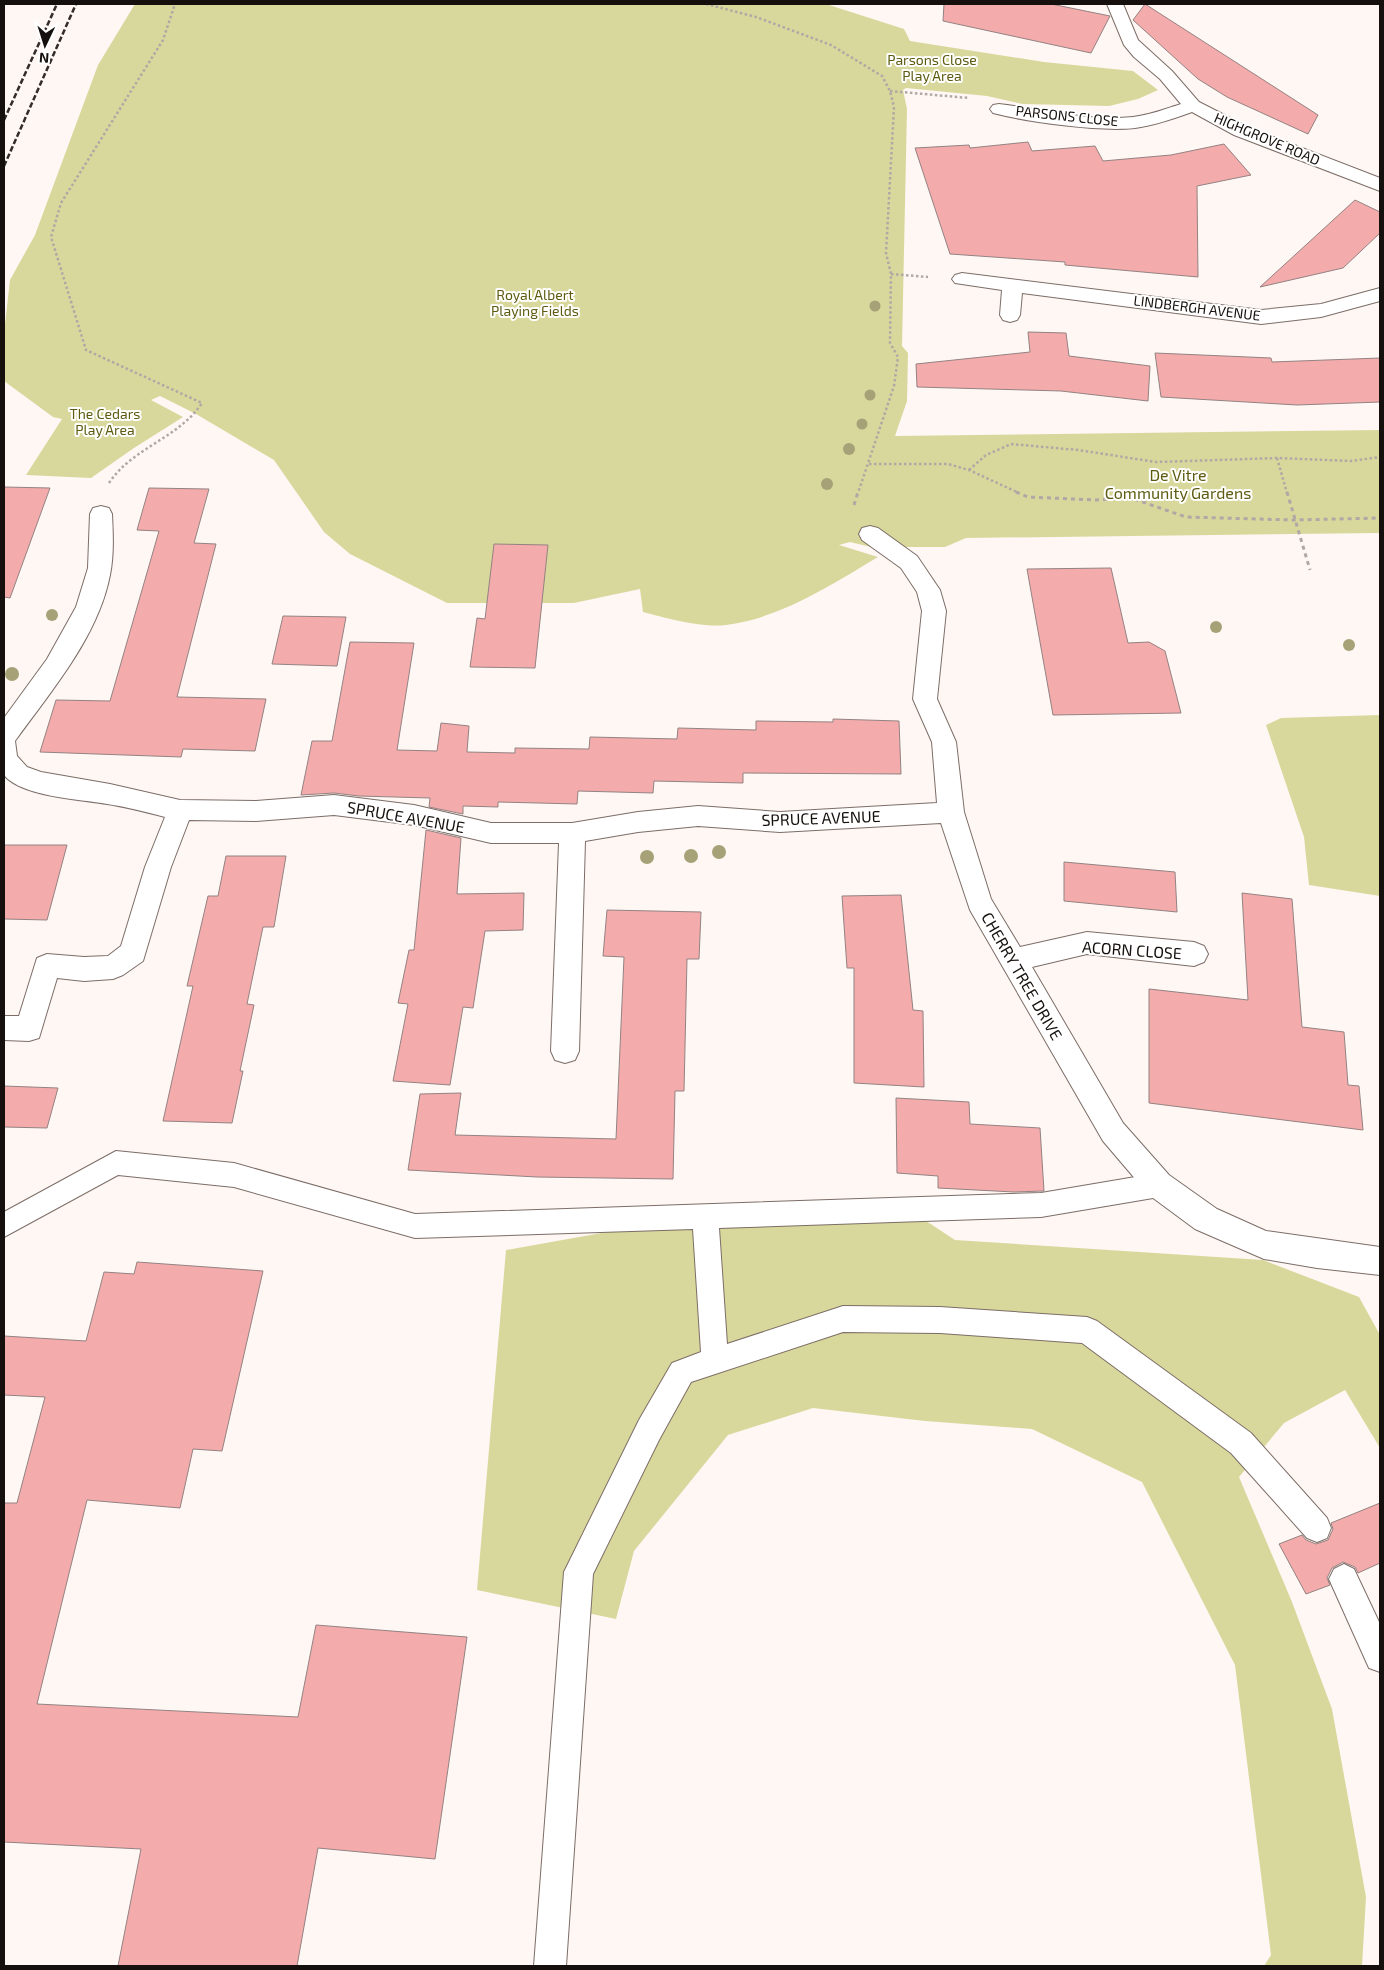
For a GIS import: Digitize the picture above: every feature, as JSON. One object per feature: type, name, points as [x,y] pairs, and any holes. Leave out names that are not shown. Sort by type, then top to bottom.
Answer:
[{"type":"street","name":"HIGHGROVE ROAD","points":[[1115,4],[1130,41],[1140,53],[1166,75],[1193,106],[1241,131],[1380,185]]},
{"type":"street","name":"PARSONS CLOSE","points":[[999,109],[1092,121],[1126,123],[1156,118],[1193,106]]},
{"type":"street","name":"LINDBERGH AVENUE","points":[[962,279],[1261,318],[1310,315],[1347,306],[1380,294]]},
{"type":"street","points":[[1010,315],[1012,285]]},
{"type":"street","points":[[4,737],[77,633],[96,585],[102,552],[101,514]]},
{"type":"street","name":"CHERRY TREE DRIVE","points":[[870,534],[909,562],[928,590],[934,611],[925,699],[944,742],[951,812],[979,902],[1113,1132],[1159,1185],[1206,1219],[1264,1245],[1317,1254],[1380,1261]]},
{"type":"street","name":"SPRUCE AVENUE","points":[[4,743],[5,759],[18,774],[38,782],[110,794],[180,810],[256,810],[334,805],[414,815],[491,832],[572,833],[638,822],[698,816],[780,822],[951,812]]},
{"type":"street","points":[[4,1028],[29,1029],[47,966],[114,967],[133,953],[158,866],[180,810]]},
{"type":"street","points":[[565,1051],[572,833]]},
{"type":"street","name":"ACORN CLOSE","points":[[1012,960],[1087,943],[1194,954]]},
{"type":"lane","points":[[4,1225],[116,1162],[234,1175],[416,1226],[1041,1205],[1159,1185]]},
{"type":"lane","points":[[705,1216],[715,1360]]},
{"type":"lane","points":[[550,1966],[579,1572],[650,1430],[682,1372],[843,1318],[940,1320],[1087,1330],[1241,1444],[1317,1528]]},
{"type":"lane","points":[[1344,1579],[1380,1657]]},
{"type":"path","points":[[101,514],[109,481],[123,462],[175,432],[196,414],[202,403],[86,350],[51,237],[61,203],[162,40],[175,4]]},
{"type":"path","points":[[706,4],[756,17],[831,45],[882,76],[890,91],[894,107],[886,252],[891,274],[890,343],[898,358],[894,386],[852,511],[852,520],[870,534]]},
{"type":"path","points":[[890,91],[979,99],[999,109]]},
{"type":"path","points":[[970,470],[986,455],[1010,444],[1086,451],[1156,462],[1277,458],[1351,460],[1380,457]]},
{"type":"path","points":[[1277,458],[1310,570]]},
{"type":"path","points":[[869,464],[948,464],[970,470],[1028,497],[1096,500],[1131,498],[1186,517],[1294,520],[1380,518]]},
{"type":"green space","name":"Royal Albert Playing Fields","points":[[135,4],[826,4],[904,29],[910,41],[1044,62],[1133,71],[1158,90],[1138,99],[1109,106],[1023,104],[987,96],[906,88],[903,90],[907,109],[902,346],[908,353],[907,401],[895,436],[1380,430],[1380,533],[966,538],[945,547],[871,547],[850,542],[839,545],[878,557],[824,589],[786,608],[746,621],[717,626],[684,622],[643,612],[640,589],[574,603],[447,603],[350,554],[324,532],[274,460],[196,414],[160,396],[151,400],[183,417],[91,478],[26,475],[62,419],[53,417],[4,381],[4,333],[10,280],[35,235],[98,65]]},
{"type":"green space","points":[[1380,715],[1380,896],[1309,885],[1304,837],[1266,725],[1281,718]]},
{"type":"green space","points":[[923,1219],[955,1240],[1263,1260],[1359,1297],[1380,1335],[1380,1448],[1345,1390],[1284,1423],[1239,1477],[1292,1602],[1332,1709],[1366,1897],[1362,1966],[1264,1966],[1271,1955],[1235,1665],[1142,1482],[1032,1429],[925,1421],[813,1408],[728,1435],[634,1551],[616,1619],[477,1590],[506,1250],[624,1229]]},
{"type":"building","points":[[944,4],[1051,4],[1110,16],[1091,53],[943,21]]},
{"type":"building","points":[[1145,4],[1318,115],[1308,134],[1227,97],[1198,79],[1133,20]]},
{"type":"building","points":[[1028,142],[1032,151],[1095,146],[1103,161],[1171,155],[1224,144],[1251,175],[1197,186],[1198,277],[1065,265],[1065,262],[950,254],[915,148],[969,145],[970,148]]},
{"type":"building","points":[[1355,200],[1380,212],[1380,233],[1343,268],[1260,287]]},
{"type":"building","points":[[1028,332],[1066,333],[1069,356],[1150,366],[1148,401],[1061,391],[917,387],[916,364],[1030,352]]},
{"type":"building","points":[[1155,353],[1271,358],[1272,362],[1380,358],[1380,402],[1297,405],[1161,397]]},
{"type":"building","points":[[4,487],[50,488],[10,598],[4,597]]},
{"type":"building","points":[[149,488],[209,489],[194,543],[216,544],[177,697],[266,699],[255,751],[183,749],[181,757],[40,752],[56,700],[110,701],[159,531],[137,530]]},
{"type":"building","points":[[494,544],[548,545],[535,668],[470,667],[477,618],[485,619]]},
{"type":"building","points":[[1111,568],[1128,643],[1149,642],[1165,651],[1181,713],[1053,715],[1027,569]]},
{"type":"building","points":[[283,616],[346,617],[337,666],[272,664]]},
{"type":"building","points":[[350,642],[414,643],[397,750],[437,751],[441,723],[469,726],[467,752],[515,753],[515,748],[589,749],[590,737],[677,739],[678,728],[756,730],[756,721],[833,722],[833,719],[899,721],[901,774],[743,773],[743,783],[654,781],[653,793],[578,791],[577,804],[498,802],[498,807],[463,806],[463,814],[429,807],[430,798],[359,796],[334,793],[301,795],[312,741],[332,741]]},
{"type":"building","points":[[426,830],[461,838],[457,894],[524,893],[523,930],[485,931],[473,1008],[463,1007],[450,1085],[393,1081],[408,1004],[398,1003],[409,950],[414,950]]},
{"type":"building","points":[[4,845],[67,845],[47,920],[4,919]]},
{"type":"building","points":[[226,856],[286,856],[274,927],[263,927],[247,1004],[254,1005],[240,1071],[243,1071],[232,1123],[163,1121],[193,986],[187,986],[208,896],[218,896]]},
{"type":"building","points":[[1064,862],[1175,872],[1177,912],[1064,901]]},
{"type":"building","points":[[1242,893],[1292,899],[1302,1027],[1344,1032],[1348,1085],[1359,1086],[1363,1130],[1149,1103],[1149,989],[1248,1000]]},
{"type":"building","points":[[901,895],[913,1010],[923,1011],[924,1087],[854,1083],[854,968],[847,968],[842,896]]},
{"type":"building","points":[[607,910],[701,912],[699,959],[687,959],[684,1091],[675,1091],[673,1179],[537,1177],[408,1170],[420,1094],[461,1093],[455,1135],[616,1139],[624,957],[603,956]]},
{"type":"building","points":[[4,1086],[58,1088],[47,1128],[4,1127]]},
{"type":"building","points":[[896,1098],[969,1102],[970,1124],[1040,1128],[1044,1191],[1014,1192],[938,1188],[938,1176],[897,1173]]},
{"type":"building","points":[[137,1262],[263,1271],[222,1451],[193,1449],[180,1508],[87,1500],[37,1704],[298,1717],[316,1625],[467,1637],[435,1859],[318,1848],[297,1966],[118,1966],[141,1849],[4,1842],[4,1503],[17,1503],[45,1397],[4,1395],[4,1336],[86,1341],[104,1272],[134,1274]]},
{"type":"building","points":[[1380,1503],[1380,1563],[1358,1573],[1355,1567],[1343,1562],[1332,1568],[1327,1578],[1330,1585],[1306,1594],[1279,1544],[1302,1535],[1306,1540],[1316,1544],[1328,1540],[1333,1529],[1331,1523]]},
{"type":"railway","points":[[4,120],[57,4]]},
{"type":"railway","points":[[4,166],[76,4]]},
{"type":"park label","name":"Parsons Close Play Area","points":[[932,68]]},
{"type":"park label","name":"The Cedars Play Area","points":[[105,422]]},
{"type":"park label","name":"De Vitre Community Gardens","points":[[1178,484]]}]
